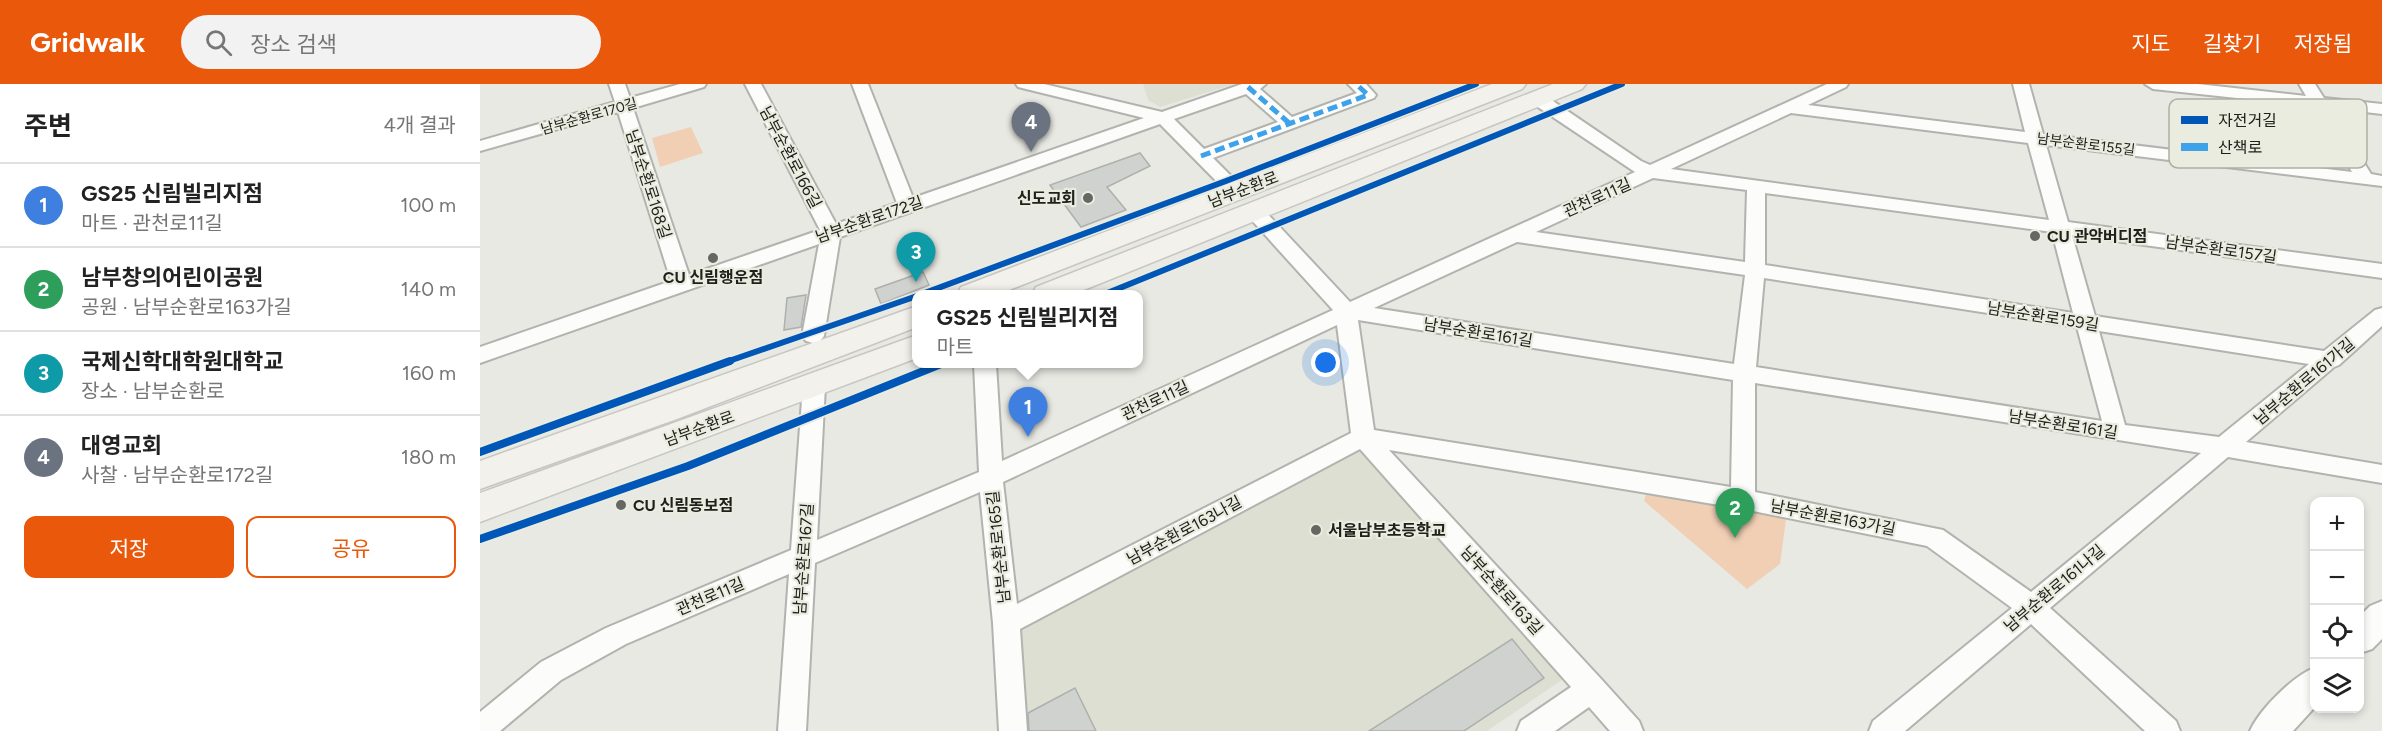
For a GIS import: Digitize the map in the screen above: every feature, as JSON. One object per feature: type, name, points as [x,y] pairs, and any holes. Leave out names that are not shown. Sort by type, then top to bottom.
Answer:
[{"type":"main road","name":"남부순환로","points":[[1056,290],[1245,202],[1514,84]]},
{"type":"main road","name":"남부순환로","points":[[984,290],[1245,202],[1538,99],[1574,84]]},
{"type":"main road","name":"남부순환로","points":[[480,475],[665,411],[912,318]]},
{"type":"main road","name":"남부순환로","points":[[480,508],[912,348]]},
{"type":"street","name":"남부순환로168길","points":[[617,84],[682,283]]},
{"type":"street","name":"남부순환로170길","points":[[480,146],[698,84]]},
{"type":"street","name":"남부순환로166길","points":[[753,84],[831,232]]},
{"type":"street","points":[[860,84],[907,206]]},
{"type":"street","points":[[1024,84],[1162,117],[1201,156],[1346,311],[1363,437]]},
{"type":"street","name":"관천로11길","points":[[480,730],[551,672],[616,636],[991,477],[1840,84]]},
{"type":"street","points":[[2021,84],[2116,432]]},
{"type":"street","points":[[2153,84],[2290,99]]},
{"type":"street","points":[[2307,84],[2316,99]]},
{"type":"street","name":"남부순환로172길","points":[[480,355],[1253,86]]},
{"type":"street","points":[[1253,86],[1289,123]]},
{"type":"street","points":[[1201,156],[1289,123],[1362,89]]},
{"type":"street","name":"남부순환로157길","points":[[1538,99],[1635,165],[1652,172],[1756,188],[2382,271]]},
{"type":"street","points":[[2367,107],[2382,109]]},
{"type":"street","name":"남부순환로155길","points":[[1790,108],[2169,155]]},
{"type":"street","name":"남부순환로155길","points":[[2272,168],[2374,181]]},
{"type":"street","points":[[2365,168],[2374,181]]},
{"type":"street","points":[[1743,499],[1744,374],[1755,270],[1756,188]]},
{"type":"street","points":[[813,336],[831,232]]},
{"type":"street","name":"남부순환로159길","points":[[1513,235],[1755,270],[2331,360]]},
{"type":"street","name":"남부순환로161길","points":[[1346,311],[2116,432],[2225,447],[2382,474]]},
{"type":"street","name":"남부순환로161가길","points":[[2225,447],[2382,315]]},
{"type":"street","name":"남부순환로165길","points":[[986,368],[991,477],[1006,623],[1013,731]]},
{"type":"street","name":"남부순환로167길","points":[[792,731],[814,386]]},
{"type":"street","name":"남부순환로163가길","points":[[1363,437],[1743,499],[1934,537],[2031,607],[2166,731]]},
{"type":"street","name":"남부순환로163나길","points":[[1006,623],[1363,437]]},
{"type":"street","name":"남부순환로163길","points":[[1363,437],[1629,731]]},
{"type":"street","name":"남부순환로161나길","points":[[1883,731],[2225,447]]},
{"type":"street","points":[[2364,634],[2382,615]]},
{"type":"street","points":[[2268,731],[2310,688]]},
{"type":"street","points":[[1531,731],[1592,689]]},
{"type":"shaded area","points":[[1143,84],[1234,84],[1160,107],[1148,100]]},
{"type":"shaded area","points":[[691,127],[703,153],[660,167],[652,138]]},
{"type":"shaded area","name":"서울남부초등학교","points":[[1363,437],[1575,671],[1487,731],[1013,731],[1006,623]]},
{"type":"shaded area","points":[[1647,491],[1787,512],[1780,564],[1747,589],[1644,501]]},
{"type":"building","name":"신도교회","points":[[1140,153],[1150,166],[1107,187],[1126,210],[1081,227],[1050,185]]},
{"type":"building","points":[[923,272],[929,285],[881,304],[875,289]]},
{"type":"building","points":[[806,295],[801,327],[784,330],[787,298]]},
{"type":"building","points":[[1512,639],[1544,678],[1464,731],[1369,731]]},
{"type":"building","points":[[1075,688],[1096,731],[1029,731],[1028,713]]},
{"type":"marked path","points":[[1201,156],[1368,95],[1356,84]]},
{"type":"marked path","points":[[1248,87],[1289,123]]},
{"type":"cycle path","points":[[933,290],[1226,181],[1476,84]]},
{"type":"cycle path","points":[[1115,290],[1622,84]]},
{"type":"cycle path","points":[[480,452],[814,330],[912,298]]},
{"type":"cycle path","points":[[480,539],[688,466],[931,368]]},
{"type":"place","name":"대영교회","points":[[1031,152]]},
{"type":"place","name":"신도교회","points":[[1088,198]]},
{"type":"place","name":"CU 관악버디점","points":[[2035,236]]},
{"type":"place","name":"CU 신림행운점","points":[[713,258]]},
{"type":"place","name":"국제신학대학원대학교","points":[[916,282]]},
{"type":"place","name":"GS25 신림빌리지점","points":[[1028,437]]},
{"type":"place","name":"CU 신림동보점","points":[[621,505]]},
{"type":"place","name":"서울남부초등학교","points":[[1316,530]]},
{"type":"place","name":"남부창의어린이공원","points":[[1735,538]]}]
